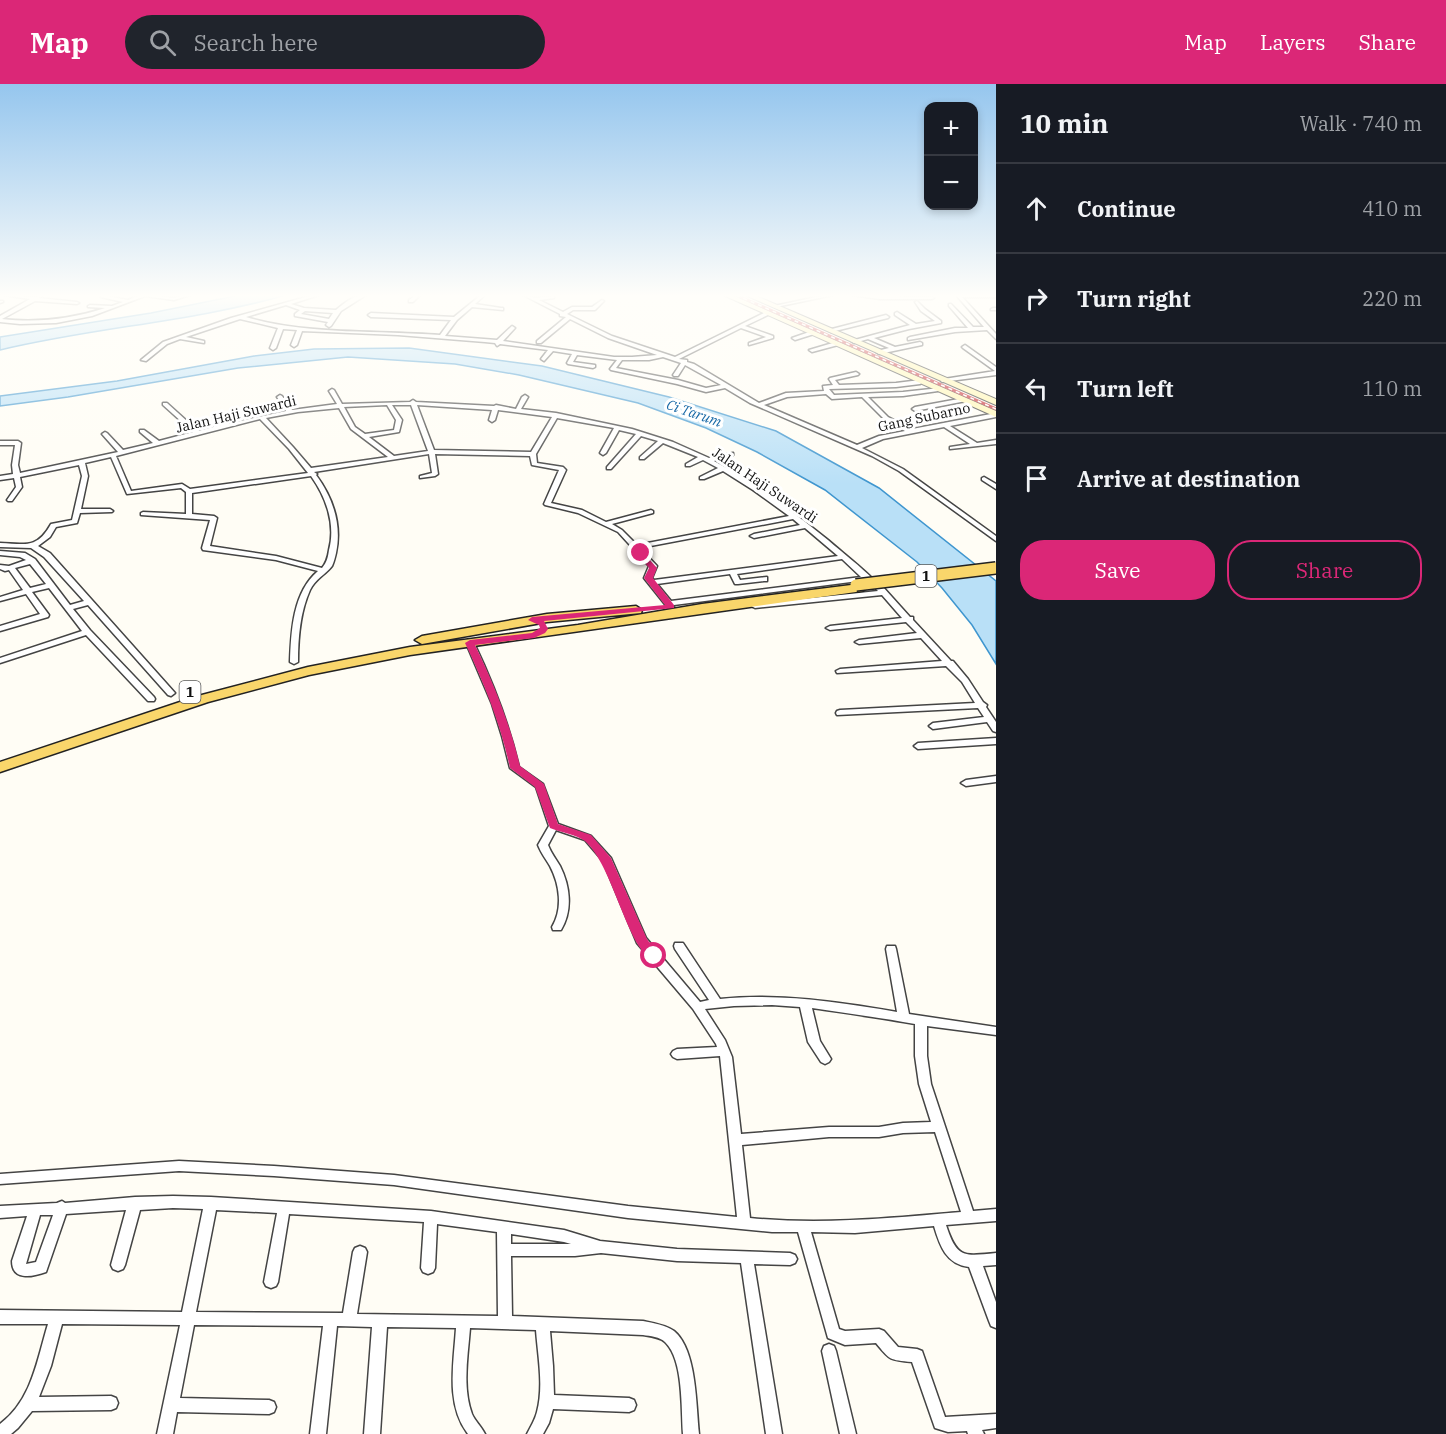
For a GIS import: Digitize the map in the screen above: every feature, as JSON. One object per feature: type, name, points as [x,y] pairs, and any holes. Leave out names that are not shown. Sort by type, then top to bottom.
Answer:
[{"type":"main road","points":[[867,358],[996,414]]},
{"type":"main road","points":[[892,358],[994,400]]},
{"type":"main road","name":"1","points":[[0,758],[225,682],[386,645],[567,615],[996,570]]},
{"type":"main road","name":"1","points":[[0,767],[246,686],[372,658],[578,629],[863,583]]},
{"type":"main road","points":[[567,615],[556,621],[556,626],[578,629]]},
{"type":"main road","points":[[532,620],[544,626],[542,631],[534,635]]},
{"type":"street","points":[[572,358],[570,363],[592,368],[599,358]]},
{"type":"street","points":[[654,358],[621,358],[613,369],[706,390],[725,386]]},
{"type":"street","points":[[677,358],[702,369],[725,386],[759,405],[858,447],[901,470],[996,539]]},
{"type":"street","points":[[979,358],[996,371]]},
{"type":"street","points":[[676,375],[685,361]]},
{"type":"street","points":[[944,381],[996,371]]},
{"type":"street","points":[[837,387],[832,379],[856,374]]},
{"type":"street","points":[[920,382],[896,386],[825,387],[832,397],[938,389]]},
{"type":"street","points":[[332,391],[353,428],[392,457]]},
{"type":"street","points":[[759,405],[786,395],[828,392]]},
{"type":"street","points":[[371,394],[372,404]]},
{"type":"street","points":[[864,396],[886,418],[911,431]]},
{"type":"street","points":[[280,398],[290,412]]},
{"type":"street","points":[[518,410],[525,398]]},
{"type":"street","points":[[915,409],[964,400]]},
{"type":"street","points":[[413,402],[432,452],[435,474],[422,477]]},
{"type":"street","name":"Jalan Haji Suwardi","points":[[0,478],[122,453],[290,412],[413,402],[496,407],[613,427],[662,441],[706,459],[723,468],[807,526],[843,557],[863,583]]},
{"type":"street","points":[[362,435],[397,431],[399,420],[388,403]]},
{"type":"street","points":[[165,404],[198,434]]},
{"type":"street","points":[[492,420],[496,407]]},
{"type":"street","name":"Gang Subarno","points":[[858,447],[877,438],[996,414]]},
{"type":"street","points":[[556,416],[533,454],[534,464],[563,470],[547,504],[579,511],[623,533],[653,568],[648,577],[669,605]]},
{"type":"street","points":[[216,417],[227,427]]},
{"type":"street","points":[[603,453],[613,427],[620,417]]},
{"type":"street","points":[[262,418],[313,472],[330,505],[336,524],[330,561],[314,578],[307,590],[294,639],[294,662]]},
{"type":"street","points":[[944,424],[976,445]]},
{"type":"street","points":[[142,431],[158,444]]},
{"type":"street","points":[[105,434],[122,453]]},
{"type":"street","points":[[609,468],[639,434]]},
{"type":"street","points":[[642,458],[662,441]]},
{"type":"street","points":[[952,448],[996,442]]},
{"type":"street","points":[[0,444],[18,443],[15,465],[19,487],[10,500]]},
{"type":"street","points":[[113,455],[129,493],[182,486],[189,491],[432,452],[533,454]]},
{"type":"street","points":[[688,465],[730,454]]},
{"type":"street","points":[[33,546],[48,536],[53,525],[75,522],[85,474],[81,462]]},
{"type":"street","points":[[702,478],[723,468]]},
{"type":"street","points":[[984,479],[996,488]]},
{"type":"street","points":[[189,491],[189,516]]},
{"type":"street","points":[[79,511],[110,511]]},
{"type":"street","points":[[605,524],[651,512]]},
{"type":"street","points":[[143,514],[214,518],[206,548],[276,558],[323,570]]},
{"type":"street","points":[[636,547],[794,517]]},
{"type":"street","points":[[754,536],[807,526]]},
{"type":"street","points":[[0,544],[33,546],[47,555],[171,693]]},
{"type":"street","points":[[0,553],[22,555],[32,561],[87,632],[151,699]]},
{"type":"street","points":[[651,583],[843,557]]},
{"type":"street","points":[[0,569],[32,561]]},
{"type":"street","points":[[0,629],[45,615],[11,568]]},
{"type":"street","points":[[732,571],[738,582],[765,579]]},
{"type":"street","points":[[0,599],[50,585]]},
{"type":"street","points":[[702,608],[721,610],[882,591],[950,663],[982,705],[996,729]]},
{"type":"street","points":[[68,608],[89,602]]},
{"type":"street","points":[[830,628],[910,619]]},
{"type":"street","points":[[0,660],[87,632]]},
{"type":"street","points":[[859,642],[924,635]]},
{"type":"street","points":[[470,643],[489,686],[510,746],[515,768],[540,786],[554,826],[543,845],[557,871],[564,900],[564,915],[557,927]]},
{"type":"street","points":[[840,671],[950,663]]},
{"type":"street","points":[[840,713],[982,705]]},
{"type":"street","points":[[933,726],[990,719]]},
{"type":"street","points":[[918,746],[996,741]]},
{"type":"street","points":[[966,783],[996,779]]},
{"type":"street","points":[[554,826],[588,838],[602,854],[616,878],[645,947],[697,1006],[724,1051],[744,1223]]},
{"type":"street","points":[[679,946],[717,1003]]},
{"type":"street","points":[[891,949],[904,1019]]},
{"type":"street","points":[[697,1006],[717,1003],[805,1004],[869,1011],[904,1019],[996,1031]]},
{"type":"street","points":[[805,1004],[814,1042],[825,1059]]},
{"type":"street","points":[[921,1021],[922,1070],[968,1215]]},
{"type":"street","points":[[677,1054],[724,1051]]},
{"type":"street","points":[[735,1140],[829,1132],[879,1132],[940,1127]]},
{"type":"street","points":[[0,1179],[179,1166],[394,1180],[628,1212],[803,1227],[866,1226],[968,1215],[996,1215]]},
{"type":"street","points":[[118,1265],[135,1203]]},
{"type":"street","points":[[0,1212],[135,1203],[211,1203],[431,1217],[564,1236],[600,1247]]},
{"type":"street","points":[[165,1434],[211,1203]]},
{"type":"street","points":[[36,1209],[19,1261],[19,1267],[23,1270],[41,1268],[62,1207]]},
{"type":"street","points":[[271,1282],[284,1208]]},
{"type":"street","points":[[428,1268],[431,1217]]},
{"type":"street","points":[[938,1219],[951,1252],[961,1260],[996,1259]]},
{"type":"street","points":[[803,1227],[833,1333],[845,1338],[879,1336],[894,1354],[917,1356],[938,1421],[948,1425],[974,1428],[996,1421]]},
{"type":"street","points":[[504,1228],[505,1322]]},
{"type":"street","points":[[504,1250],[575,1250],[600,1247],[747,1259],[790,1259]]},
{"type":"street","points":[[349,1320],[360,1252]]},
{"type":"street","points":[[747,1259],[774,1434]]},
{"type":"street","points":[[974,1261],[996,1321]]},
{"type":"street","points":[[0,1317],[463,1321],[643,1328],[669,1336],[683,1359],[691,1434]]},
{"type":"street","points":[[0,1433],[21,1417],[30,1404],[57,1317]]},
{"type":"street","points":[[318,1434],[331,1320]]},
{"type":"street","points":[[372,1434],[380,1320]]},
{"type":"street","points":[[463,1321],[460,1403],[465,1418],[477,1434]]},
{"type":"street","points":[[535,1434],[544,1422],[547,1402],[542,1324]]},
{"type":"street","points":[[829,1351],[848,1434]]},
{"type":"street","points":[[547,1402],[629,1405]]},
{"type":"street","points":[[30,1404],[111,1403]]},
{"type":"street","points":[[170,1405],[269,1407]]},
{"type":"water","points":[[243,358],[338,358],[238,368],[68,397],[0,406],[0,396],[117,381]]},
{"type":"water","name":"Ci Tarum","points":[[363,358],[483,358],[542,366],[669,397],[776,431],[879,488],[996,581],[996,664],[972,625],[917,562],[825,490],[757,452],[706,428],[638,403],[519,375],[455,364]]},
{"type":"railway","points":[[880,358],[996,409]]},
{"type":"route","points":[[641,553],[653,568],[648,578],[671,606],[532,620],[542,623],[544,629],[534,635],[470,643],[485,675],[510,746],[515,768],[540,786],[554,826],[588,838],[607,860],[645,947],[654,956]]}]
